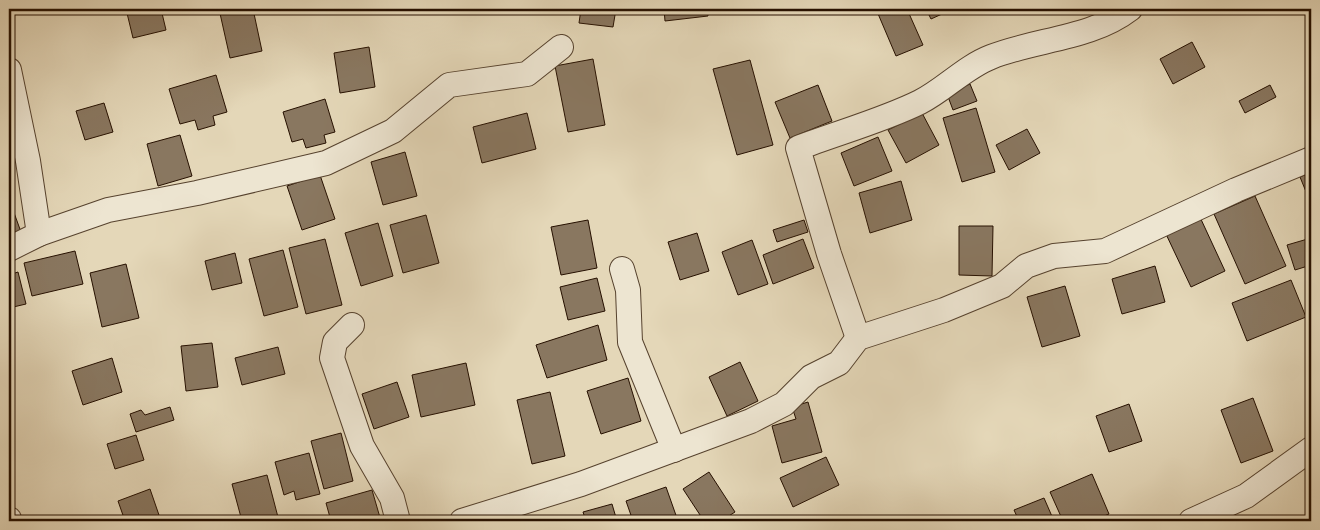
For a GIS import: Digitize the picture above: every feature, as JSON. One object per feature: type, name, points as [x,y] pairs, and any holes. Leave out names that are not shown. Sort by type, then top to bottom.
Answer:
[{"type":"street","points":[[858,338],[829,254],[798,148],[920,102],[988,58],[1023,46],[1084,32],[1115,20],[1130,9]]},
{"type":"street","points":[[9,249],[39,234],[108,210],[197,193],[326,163],[393,132],[449,85],[527,74],[561,46]]},
{"type":"street","points":[[9,70],[28,161],[39,234]]},
{"type":"street","points":[[462,521],[505,515],[581,484],[751,421],[784,404],[811,377],[839,363],[858,338],[944,310],[1002,286],[1026,266],[1054,256],[1105,252],[1236,190],[1311,159]]},
{"type":"street","points":[[622,269],[628,290],[630,342],[674,450]]},
{"type":"street","points":[[352,325],[335,342],[332,358],[362,446],[392,498],[398,521]]},
{"type":"street","points":[[1191,521],[1246,496],[1311,449]]},
{"type":"building","points":[[126,9],[161,9],[166,30],[133,38]]},
{"type":"building","points":[[219,9],[253,9],[262,51],[230,58]]},
{"type":"building","points":[[581,9],[616,9],[613,27],[579,23]]},
{"type":"building","points":[[664,9],[707,9],[708,16],[665,21]]},
{"type":"building","points":[[876,9],[907,9],[923,45],[896,56]]},
{"type":"building","points":[[926,9],[953,9],[931,19]]},
{"type":"building","points":[[1192,42],[1205,67],[1173,84],[1160,59]]},
{"type":"building","points":[[369,47],[375,87],[340,93],[334,53]]},
{"type":"building","points":[[593,59],[605,125],[568,132],[555,66]]},
{"type":"building","points":[[750,60],[773,145],[737,155],[713,69]]},
{"type":"building","points":[[216,75],[227,112],[213,116],[215,125],[198,130],[195,120],[180,124],[169,89]]},
{"type":"building","points":[[970,84],[977,101],[953,110],[947,94]]},
{"type":"building","points":[[818,85],[832,121],[790,138],[775,102]]},
{"type":"building","points":[[1270,85],[1276,97],[1245,113],[1239,101]]},
{"type":"building","points":[[325,99],[335,132],[324,135],[326,143],[306,148],[303,139],[292,142],[283,112]]},
{"type":"building","points":[[104,103],[113,132],[85,140],[76,111]]},
{"type":"building","points":[[976,108],[995,172],[962,182],[943,118]]},
{"type":"building","points":[[527,113],[536,149],[482,163],[473,127]]},
{"type":"building","points":[[922,113],[939,145],[906,163],[888,130]]},
{"type":"building","points":[[1027,129],[1040,153],[1009,170],[996,145]]},
{"type":"building","points":[[180,135],[192,176],[158,186],[147,144]]},
{"type":"building","points":[[878,137],[892,171],[854,186],[841,153]]},
{"type":"building","points":[[405,152],[417,196],[383,205],[371,162]]},
{"type":"building","points":[[1311,172],[1311,204],[1300,177]]},
{"type":"building","points":[[320,175],[335,219],[302,230],[287,186]]},
{"type":"building","points":[[901,181],[912,220],[870,233],[859,193]]},
{"type":"building","points":[[1255,196],[1286,266],[1245,284],[1214,214]]},
{"type":"building","points":[[9,199],[21,232],[9,237]]},
{"type":"building","points":[[426,215],[439,263],[403,273],[390,225]]},
{"type":"building","points":[[1199,215],[1225,271],[1191,287],[1165,232]]},
{"type":"building","points":[[588,220],[597,268],[561,275],[551,227]]},
{"type":"building","points":[[804,220],[808,232],[777,242],[773,230]]},
{"type":"building","points":[[378,223],[393,276],[361,286],[345,233]]},
{"type":"building","points":[[959,226],[993,226],[992,276],[959,275]]},
{"type":"building","points":[[697,233],[709,271],[680,280],[668,242]]},
{"type":"building","points":[[1311,238],[1311,265],[1295,270],[1287,245]]},
{"type":"building","points":[[325,239],[342,305],[306,314],[289,248]]},
{"type":"building","points":[[803,239],[814,268],[773,284],[763,255]]},
{"type":"building","points":[[752,240],[768,284],[738,295],[722,252]]},
{"type":"building","points":[[283,250],[298,307],[264,316],[249,259]]},
{"type":"building","points":[[75,251],[83,284],[32,296],[24,263]]},
{"type":"building","points":[[235,253],[242,283],[212,290],[205,261]]},
{"type":"building","points":[[126,264],[139,318],[102,327],[90,273]]},
{"type":"building","points":[[1155,266],[1165,302],[1122,314],[1112,279]]},
{"type":"building","points":[[18,272],[26,304],[9,308],[9,275]]},
{"type":"building","points":[[597,278],[605,311],[568,320],[560,287]]},
{"type":"building","points":[[1291,280],[1306,317],[1247,341],[1232,303]]},
{"type":"building","points":[[1065,286],[1080,336],[1042,347],[1027,297]]},
{"type":"building","points":[[598,325],[607,360],[547,378],[536,345]]},
{"type":"building","points":[[212,343],[218,387],[186,391],[181,346]]},
{"type":"building","points":[[278,347],[285,374],[242,385],[235,358]]},
{"type":"building","points":[[112,358],[122,392],[83,405],[72,371]]},
{"type":"building","points":[[740,362],[758,401],[727,416],[709,377]]},
{"type":"building","points":[[466,363],[475,405],[421,417],[412,375]]},
{"type":"building","points":[[628,378],[641,421],[601,434],[587,391]]},
{"type":"building","points":[[397,382],[409,417],[374,429],[362,394]]},
{"type":"building","points":[[550,392],[565,456],[532,464],[517,400]]},
{"type":"building","points":[[1253,398],[1273,451],[1241,463],[1221,410]]},
{"type":"building","points":[[808,402],[822,452],[782,463],[772,426],[796,419],[792,407]]},
{"type":"building","points":[[1129,404],[1142,441],[1109,452],[1096,416]]},
{"type":"building","points":[[170,407],[174,420],[136,432],[130,414],[141,410],[145,415]]},
{"type":"building","points":[[341,433],[353,481],[324,489],[311,441]]},
{"type":"building","points":[[136,435],[144,460],[115,469],[107,444]]},
{"type":"building","points":[[309,453],[320,494],[296,500],[294,491],[284,495],[275,462]]},
{"type":"building","points":[[826,457],[839,485],[793,507],[780,478]]},
{"type":"building","points":[[709,472],[735,512],[721,521],[704,521],[683,489]]},
{"type":"building","points":[[1092,474],[1109,514],[1092,521],[1063,521],[1050,492]]},
{"type":"building","points":[[267,475],[279,521],[242,521],[232,484]]},
{"type":"building","points":[[666,487],[678,521],[633,521],[626,501]]},
{"type":"building","points":[[150,489],[160,518],[151,521],[125,521],[118,501]]},
{"type":"building","points":[[372,490],[381,521],[331,521],[326,503]]},
{"type":"building","points":[[1044,498],[1054,521],[1019,521],[1014,510]]},
{"type":"building","points":[[612,504],[617,521],[586,521],[583,512]]}]
